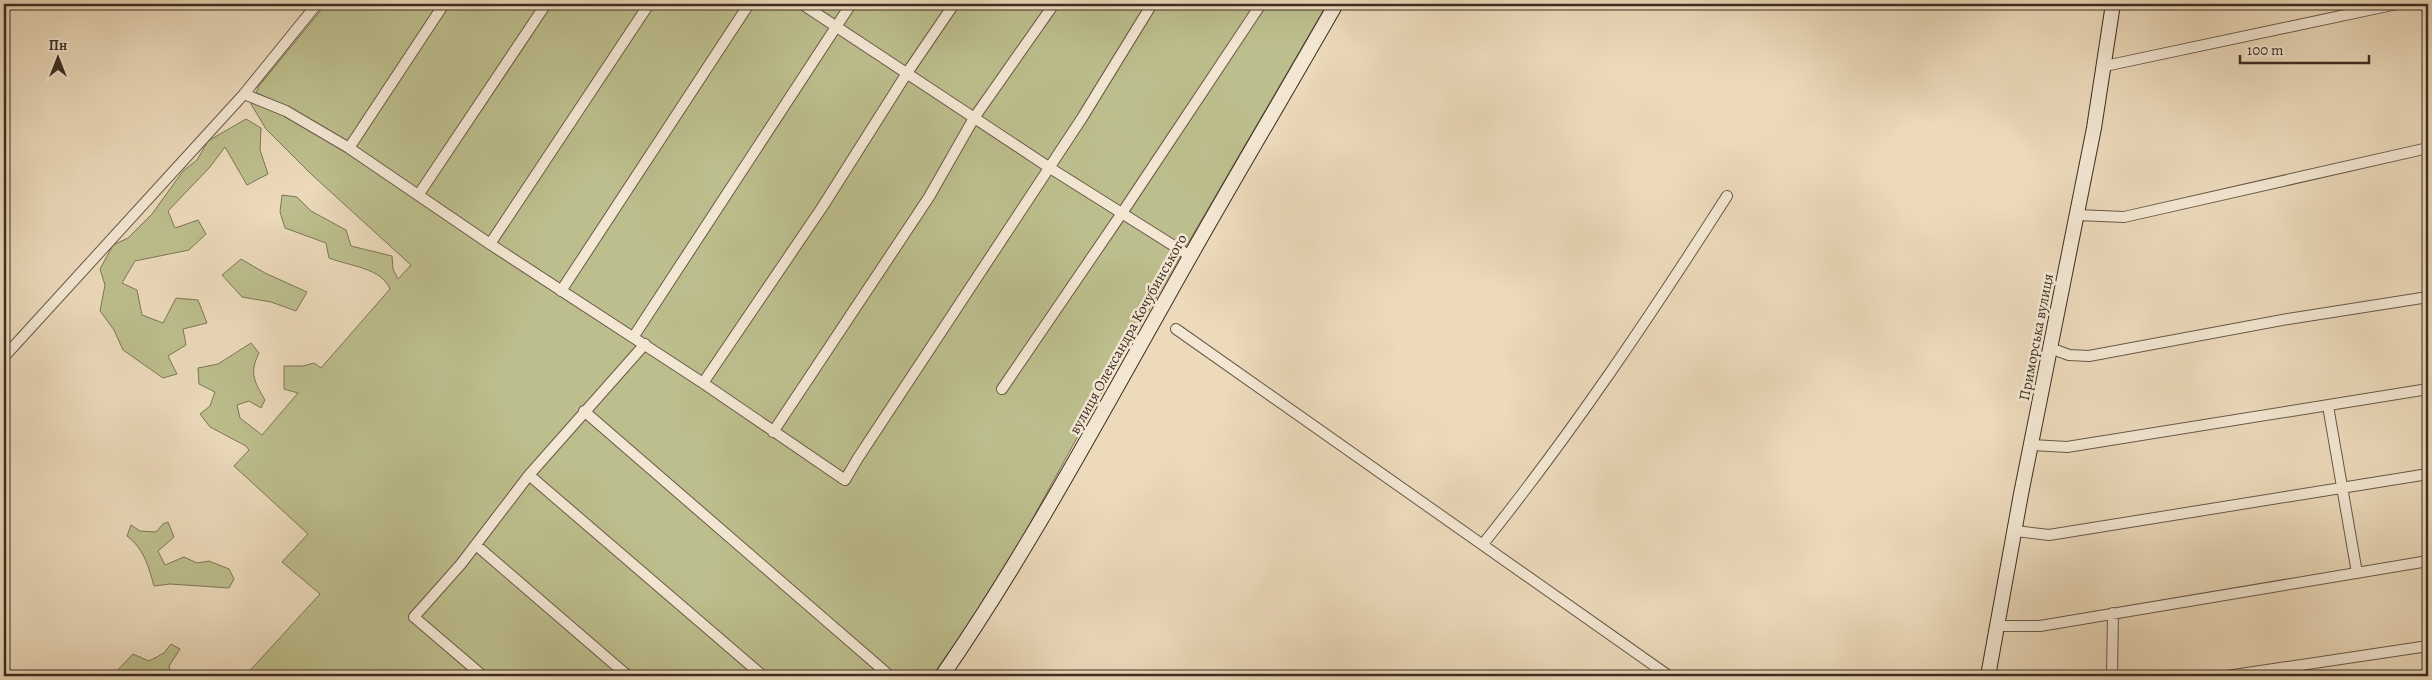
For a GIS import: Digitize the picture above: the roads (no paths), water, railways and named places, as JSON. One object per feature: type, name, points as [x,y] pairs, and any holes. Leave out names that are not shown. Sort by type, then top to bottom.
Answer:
[{"type":"street","points":[[4,357],[244,94],[317,4]]},
{"type":"street","points":[[349,148],[444,4]]},
{"type":"street","points":[[419,194],[546,4]]},
{"type":"street","points":[[490,244],[649,4]]},
{"type":"street","points":[[561,291],[749,4]]},
{"type":"street","points":[[802,4],[1050,168],[1190,256]]},
{"type":"street","points":[[634,336],[851,4]]},
{"type":"street","points":[[704,383],[823,206],[907,73],[954,4]]},
{"type":"street","points":[[773,432],[929,196],[974,118],[1054,4]]},
{"type":"street","points":[[244,94],[286,111],[349,148],[561,291],[634,336],[845,480],[1050,168],[1152,4]]},
{"type":"street","points":[[1002,389],[1122,214],[1261,4]]},
{"type":"street","name":"вулиця Олександра Кочубинського","points":[[942,676],[984,614],[1031,538],[1190,256],[1336,4]]},
{"type":"street","name":"Приморська вулиця","points":[[1988,676],[2105,66],[2113,4]]},
{"type":"street","points":[[2105,66],[2397,4]]},
{"type":"street","points":[[2077,215],[2124,217],[2428,148]]},
{"type":"street","points":[[1483,544],[1536,478],[1558,447],[1681,268],[1727,196]]},
{"type":"street","points":[[2050,348],[2069,355],[2089,356],[2288,319],[2428,297]]},
{"type":"street","points":[[1176,329],[1669,676]]},
{"type":"street","points":[[483,676],[414,616],[476,545],[529,475],[644,344]]},
{"type":"street","points":[[2032,445],[2068,447],[2428,389]]},
{"type":"street","points":[[2328,406],[2340,488],[2357,573]]},
{"type":"street","points":[[584,411],[890,676]]},
{"type":"street","points":[[2016,531],[2049,535],[2428,474]]},
{"type":"street","points":[[529,475],[763,676]]},
{"type":"street","points":[[476,545],[628,676]]},
{"type":"street","points":[[1997,626],[2040,626],[2428,561]]},
{"type":"street","points":[[2112,676],[2114,613]]},
{"type":"street","points":[[2228,676],[2428,646]]}]
